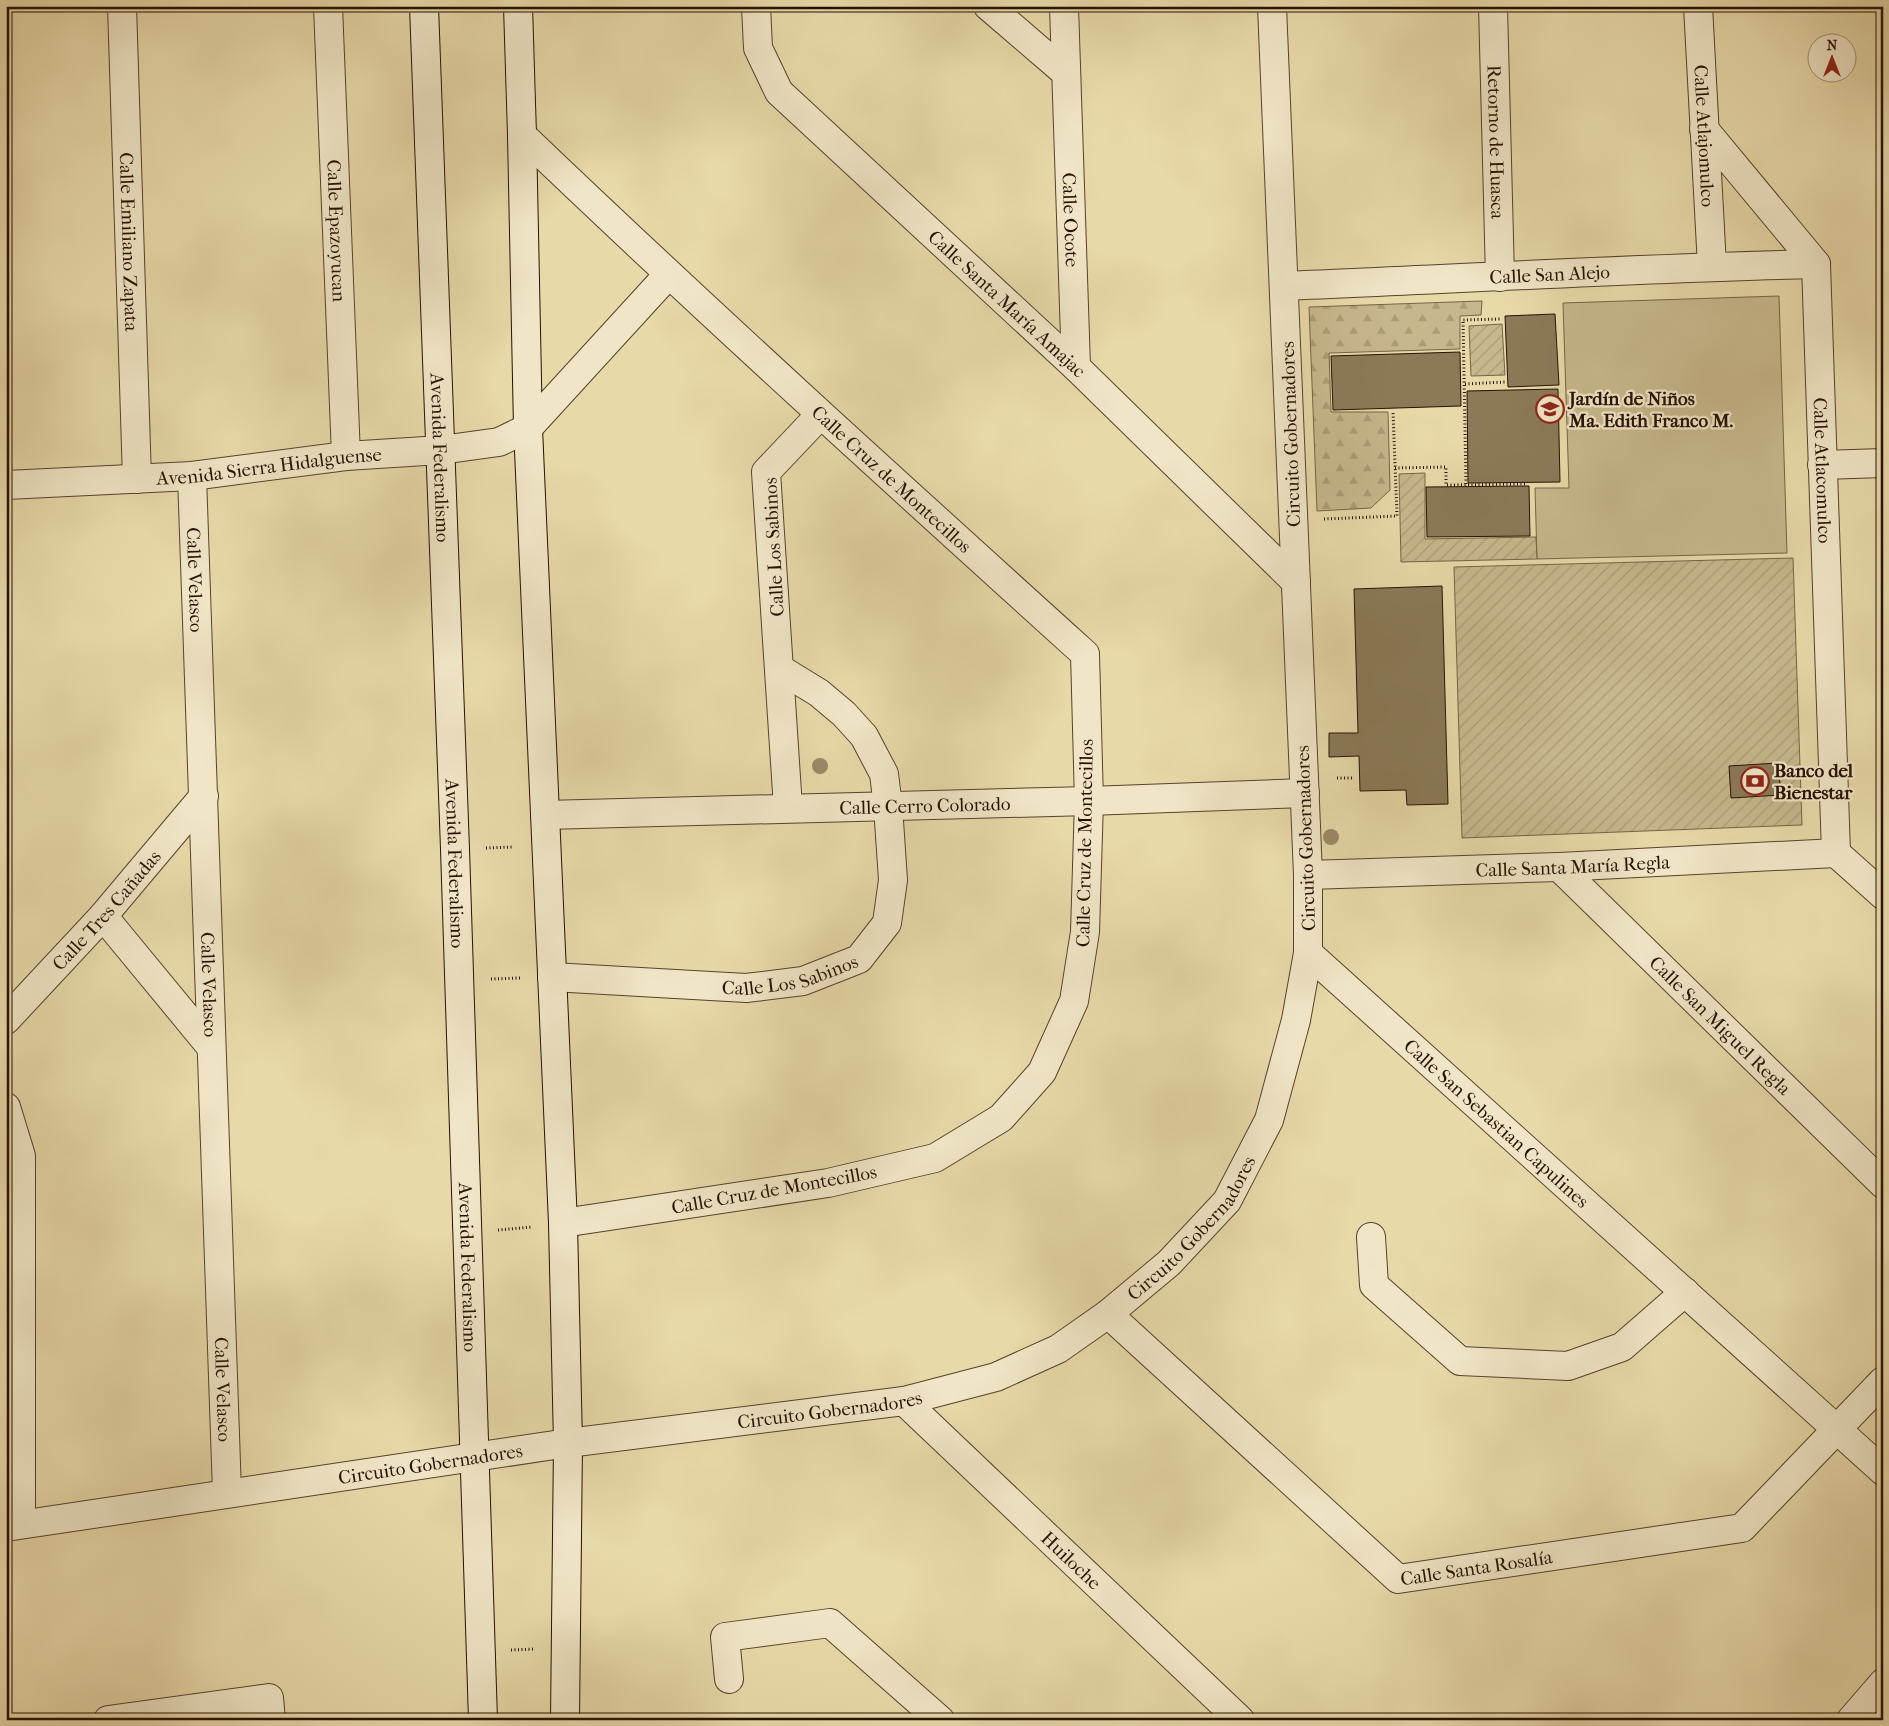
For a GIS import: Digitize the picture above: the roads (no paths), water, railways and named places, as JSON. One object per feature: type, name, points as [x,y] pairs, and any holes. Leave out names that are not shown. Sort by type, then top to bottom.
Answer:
[{"type":"street","name":"Calle Emiliano Zapata","points":[[122,6],[137,479]]},
{"type":"street","name":"Calle Epazoyucan","points":[[328,6],[346,456]]},
{"type":"street","name":"Avenida Federalismo","points":[[424,6],[455,849],[483,1720]]},
{"type":"street","points":[[518,6],[528,428],[563,1223],[568,1442],[565,1720]]},
{"type":"street","name":"Calle Santa María Amajac","points":[[756,6],[758,48],[779,92],[1076,367],[1296,582]]},
{"type":"street","points":[[988,6],[1066,73]]},
{"type":"street","name":"Calle Ocote","points":[[1064,6],[1076,367]]},
{"type":"street","name":"Circuito Gobernadores","points":[[14,1526],[568,1442],[904,1401],[996,1377],[1058,1349],[1108,1314],[1169,1263],[1227,1201],[1269,1120],[1296,1020],[1308,953],[1305,793],[1272,6]]},
{"type":"street","name":"Retorno de Huasca","points":[[1493,6],[1500,277]]},
{"type":"street","name":"Calle Atlajomulco","points":[[1698,6],[1712,266]]},
{"type":"street","points":[[1704,129],[1816,264]]},
{"type":"street","name":"Calle Cruz de Montecillos","points":[[522,135],[820,415],[1086,654],[1089,801],[1086,932],[1074,1001],[1042,1072],[1001,1118],[935,1158],[828,1183],[563,1223]]},
{"type":"street","name":"Calle San Alejo","points":[[1284,286],[1712,266],[1816,264]]},
{"type":"street","name":"Calle Atlacomulco","points":[[1816,264],[1836,853]]},
{"type":"street","points":[[528,428],[668,274]]},
{"type":"street","name":"Calle Los Sabinos","points":[[788,808],[766,472],[820,415]]},
{"type":"street","name":"Avenida Sierra Hidalguense","points":[[6,485],[192,476],[346,456],[441,450],[499,442],[528,428]]},
{"type":"street","points":[[1822,465],[1883,463]]},
{"type":"street","name":"Calle Velasco","points":[[192,476],[227,1493]]},
{"type":"street","name":"Calle Los Sabinos","points":[[552,977],[746,988],[803,982],[859,960],[887,923],[893,880],[884,774],[864,736],[844,714],[819,693],[780,669]]},
{"type":"street","name":"Calle Cerro Colorado","points":[[545,815],[1089,801],[1305,793]]},
{"type":"street","name":"Calle Tres Cañadas","points":[[6,1020],[103,916],[204,796]]},
{"type":"street","points":[[1836,853],[1883,895]]},
{"type":"street","name":"Calle Santa María Regla","points":[[1308,875],[1559,867],[1836,853]]},
{"type":"street","name":"Calle San Miguel Regla","points":[[1559,867],[1883,1184]]},
{"type":"street","points":[[103,916],[211,1047]]},
{"type":"street","name":"Calle San Sebastian Capulines","points":[[1308,953],[1883,1471]]},
{"type":"street","points":[[6,1107],[21,1156],[14,1526]]},
{"type":"street","points":[[1371,1237],[1374,1285],[1460,1361],[1568,1366],[1622,1347],[1685,1292]]},
{"type":"street","name":"Calle Santa Rosalía","points":[[1108,1314],[1398,1579],[1742,1528],[1883,1381]]},
{"type":"street","name":"Huiloche","points":[[904,1401],[1240,1720]]},
{"type":"street","points":[[729,1679],[725,1637],[830,1624],[940,1720]]},
{"type":"street","points":[[1851,1720],[1883,1683]]},
{"type":"street","points":[[108,1720],[269,1698],[271,1720]]},
{"type":"place","name":"Jardín de Niños Ma. Edith Franco M.","points":[[1550,409]]},
{"type":"place","name":"Banco del Bienestar","points":[[1755,781]]}]
